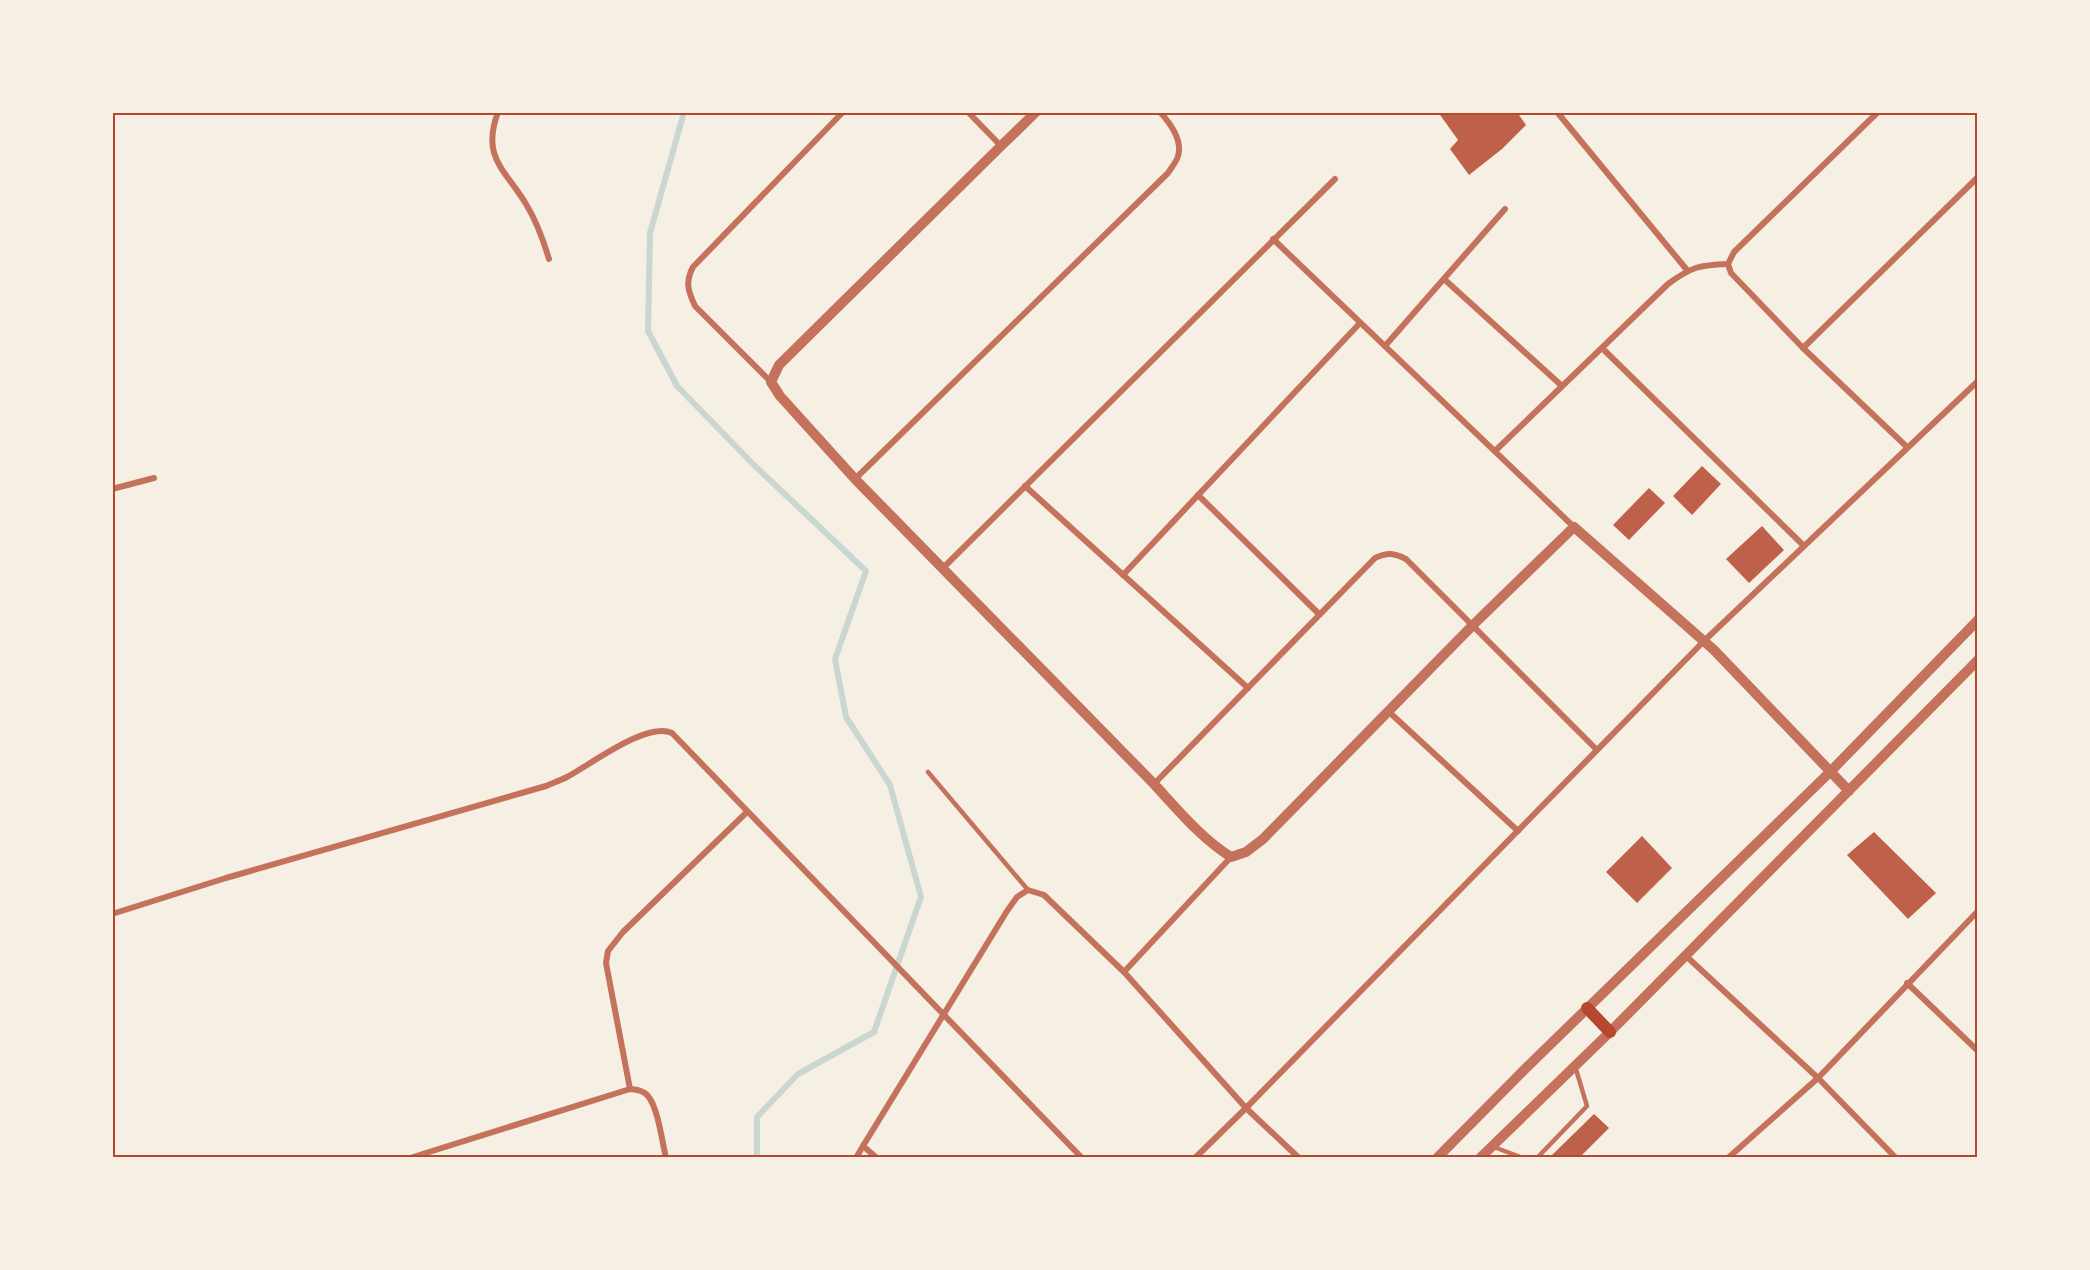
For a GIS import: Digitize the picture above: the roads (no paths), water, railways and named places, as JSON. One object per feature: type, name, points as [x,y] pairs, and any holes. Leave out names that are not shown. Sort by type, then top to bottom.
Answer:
[{"type":"main road","points":[[1587,1008],[1610,1032]]},
{"type":"street","points":[[498,112],[492,128],[495,160],[540,227],[549,259]]},
{"type":"street","points":[[843,112],[693,267],[687,277],[688,290],[695,306],[771,382],[780,396],[855,479],[1202,835],[1231,857]]},
{"type":"street","points":[[968,112],[1001,146]]},
{"type":"street","points":[[771,382],[779,365],[1036,112]]},
{"type":"street","points":[[855,479],[1168,173],[1179,155],[1177,138],[1169,122],[1160,112]]},
{"type":"street","points":[[1557,112],[1687,270]]},
{"type":"street","points":[[1878,112],[1734,252],[1728,264],[1731,273],[1803,348],[1907,447]]},
{"type":"street","points":[[1803,348],[1977,177]]},
{"type":"street","points":[[943,568],[1335,178]]},
{"type":"street","points":[[1385,346],[1505,209]]},
{"type":"street","points":[[1274,239],[1574,527],[1704,641],[1849,791]]},
{"type":"street","points":[[1495,451],[1668,284],[1687,270],[1705,265],[1728,264]]},
{"type":"street","points":[[1444,279],[1562,386]]},
{"type":"street","points":[[1123,575],[1360,323]]},
{"type":"street","points":[[1602,348],[1804,546]]},
{"type":"street","points":[[1195,1158],[1704,641],[1977,381]]},
{"type":"street","points":[[112,489],[153,478]]},
{"type":"street","points":[[1025,486],[1248,688]]},
{"type":"street","points":[[1198,495],[1319,614]]},
{"type":"street","points":[[1124,972],[1231,857],[1246,852],[1263,838],[1472,626],[1574,527]]},
{"type":"street","points":[[1154,784],[1375,558],[1386,553],[1395,554],[1406,560],[1597,750]]},
{"type":"street","points":[[1437,1158],[1587,1008],[1830,772],[1977,620]]},
{"type":"street","points":[[1479,1158],[1686,956],[1977,660]]},
{"type":"street","points":[[1387,711],[1518,831]]},
{"type":"street","points":[[112,914],[226,878],[546,786],[566,778],[622,744],[665,729],[672,733],[1082,1158]]},
{"type":"street","points":[[630,1089],[606,963],[608,951],[623,932],[747,812]]},
{"type":"street","points":[[856,1158],[1007,911],[1017,897],[1028,890],[1044,895],[1124,972],[1246,1108],[1299,1158]]},
{"type":"street","points":[[1728,1158],[1818,1078],[1977,911]]},
{"type":"street","points":[[1686,956],[1818,1078],[1896,1158]]},
{"type":"street","points":[[1907,983],[1977,1052]]},
{"type":"street","points":[[410,1158],[630,1089],[641,1090],[654,1108],[666,1158]]},
{"type":"street","points":[[863,1146],[877,1158]]},
{"type":"lane","points":[[928,772],[1028,890]]},
{"type":"lane","points":[[1537,1158],[1587,1106],[1575,1066]]},
{"type":"lane","points":[[1491,1146],[1523,1158]]},
{"type":"waterway","points":[[684,112],[650,233],[648,331],[677,386],[753,464],[866,571],[835,659],[846,717],[890,785],[921,897],[874,1032],[798,1074],[757,1117],[757,1158]]}]
